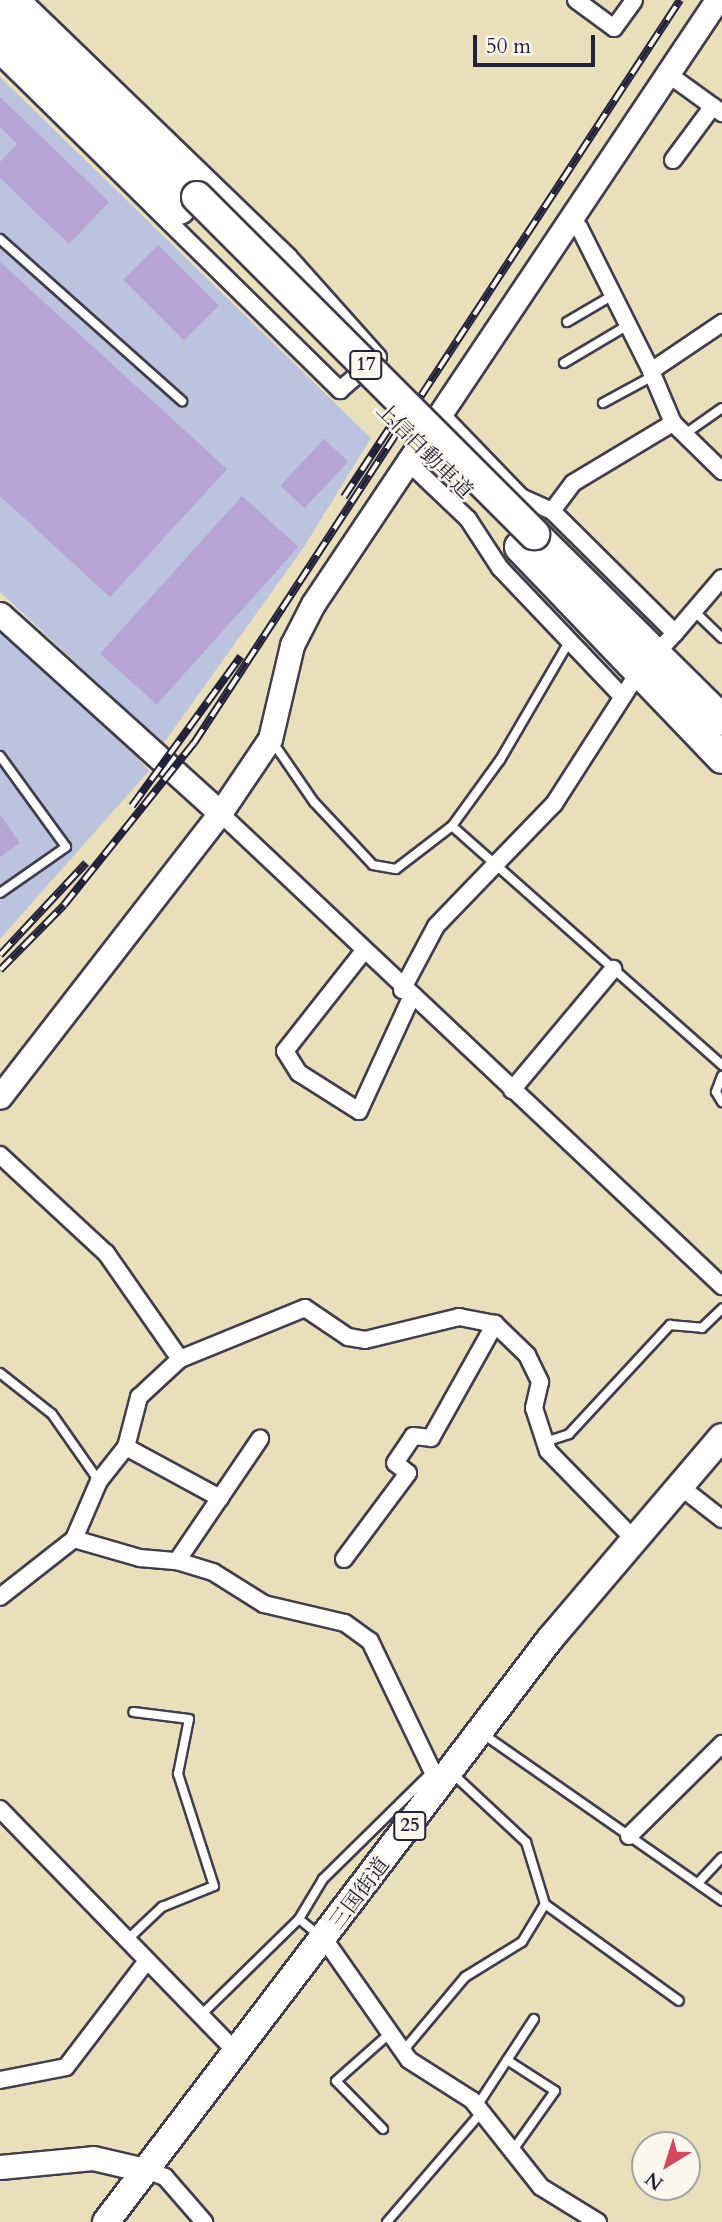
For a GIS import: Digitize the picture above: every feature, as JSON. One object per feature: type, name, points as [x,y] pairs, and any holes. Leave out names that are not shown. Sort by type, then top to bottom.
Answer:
[{"type":"highway","name":"上信自動車道","points":[[0,0],[190,204]]},
{"type":"highway","name":"上信自動車道","points":[[0,32],[190,204],[536,531],[648,664],[722,758]]},
{"type":"highway","name":"上信自動車道","points":[[648,664],[722,720]]},
{"type":"main road","name":"三国街道","points":[[106,2222],[325,1940],[441,1777],[480,1732],[633,1538],[681,1487],[722,1437]]},
{"type":"street","points":[[0,56],[340,390],[378,357],[289,257],[23,0]]},
{"type":"street","points":[[576,0],[614,29],[634,0]]},
{"type":"street","points":[[0,1097],[220,813],[270,739],[292,645],[406,460],[717,0]]},
{"type":"street","points":[[668,74],[717,109],[673,160]]},
{"type":"street","points":[[579,227],[679,429],[722,471]]},
{"type":"street","points":[[652,373],[722,323]]},
{"type":"street","points":[[439,412],[521,497],[536,531],[573,482],[679,429]]},
{"type":"street","points":[[406,460],[468,519],[500,568],[570,640],[648,664]]},
{"type":"street","points":[[363,952],[285,1051],[299,1073],[359,1111],[436,926],[499,867],[554,804],[648,664],[722,578]]},
{"type":"street","points":[[0,614],[220,813],[407,994],[722,1286]]},
{"type":"street","points":[[512,1090],[613,970]]},
{"type":"street","points":[[0,1155],[106,1253],[180,1359]]},
{"type":"street","points":[[0,1597],[74,1539],[99,1481],[126,1447],[139,1397],[180,1359],[305,1308],[348,1337],[365,1340],[459,1317],[495,1324],[527,1355],[540,1382],[534,1408],[545,1442],[633,1538]]},
{"type":"street","points":[[344,1559],[408,1473],[395,1463],[413,1436],[431,1438],[495,1324]]},
{"type":"street","points":[[177,1561],[260,1439]]},
{"type":"street","points":[[126,1447],[220,1498]]},
{"type":"street","points":[[681,1487],[722,1519]]},
{"type":"street","points":[[74,1539],[140,1558],[177,1561],[213,1572],[264,1604],[345,1623],[370,1641],[441,1777]]},
{"type":"street","points":[[629,1836],[722,1745]]},
{"type":"street","points":[[0,1809],[236,2052]]},
{"type":"street","points":[[325,1940],[403,2051],[477,2112],[513,2150],[541,2187],[598,2222]]},
{"type":"street","points":[[0,2080],[66,2067],[146,1962]]},
{"type":"street","points":[[0,2167],[93,2158],[145,2170],[165,2178],[204,2222]]},
{"type":"lane","points":[[0,239],[182,401]]},
{"type":"lane","points":[[567,322],[613,295]]},
{"type":"lane","points":[[564,363],[628,325]]},
{"type":"lane","points":[[603,403],[652,373]]},
{"type":"lane","points":[[679,429],[722,408]]},
{"type":"lane","points":[[694,611],[722,638]]},
{"type":"lane","points":[[270,739],[314,802],[385,871],[452,826],[500,760],[570,640]]},
{"type":"lane","points":[[0,756],[66,847],[0,893]]},
{"type":"lane","points":[[452,826],[722,1065]]},
{"type":"lane","points":[[722,1076],[716,1093],[722,1102]]},
{"type":"lane","points":[[545,1442],[569,1434],[670,1325],[702,1328],[722,1309]]},
{"type":"lane","points":[[0,1373],[52,1413],[99,1481]]},
{"type":"lane","points":[[126,1941],[162,1907],[214,1886],[178,1774],[190,1719],[133,1712]]},
{"type":"lane","points":[[480,1732],[722,1901]]},
{"type":"lane","points":[[200,2017],[299,1919],[323,1879],[441,1777],[526,1842],[545,1904],[679,2001]]},
{"type":"lane","points":[[698,1883],[722,1857]]},
{"type":"lane","points":[[403,2051],[465,1977],[522,1941],[545,1904]]},
{"type":"lane","points":[[299,1919],[325,1940]]},
{"type":"lane","points":[[387,2222],[477,2112],[534,2019]]},
{"type":"lane","points":[[383,2129],[336,2081],[390,2033]]},
{"type":"lane","points":[[507,2060],[555,2091],[513,2150]]},
{"type":"shaded area","points":[[0,77],[371,438],[304,547],[163,744],[0,592]]},
{"type":"shaded area","points":[[0,629],[104,719],[149,771],[0,939]]},
{"type":"building","points":[[0,97],[109,202],[69,244],[0,178],[0,162],[17,144],[0,127]]},
{"type":"building","points":[[158,245],[219,306],[184,340],[123,280]]},
{"type":"building","points":[[0,262],[227,469],[110,597],[0,496]]},
{"type":"building","points":[[324,439],[348,462],[304,508],[280,486]]},
{"type":"building","points":[[242,496],[298,547],[157,704],[100,654]]},
{"type":"building","points":[[0,815],[20,843],[0,857]]},
{"type":"railway","points":[[0,970],[64,905],[194,743],[680,0]]},
{"type":"railway","points":[[344,497],[394,421]]},
{"type":"railway","points":[[132,806],[241,656]]},
{"type":"railway","points":[[0,955],[86,863]]}]
